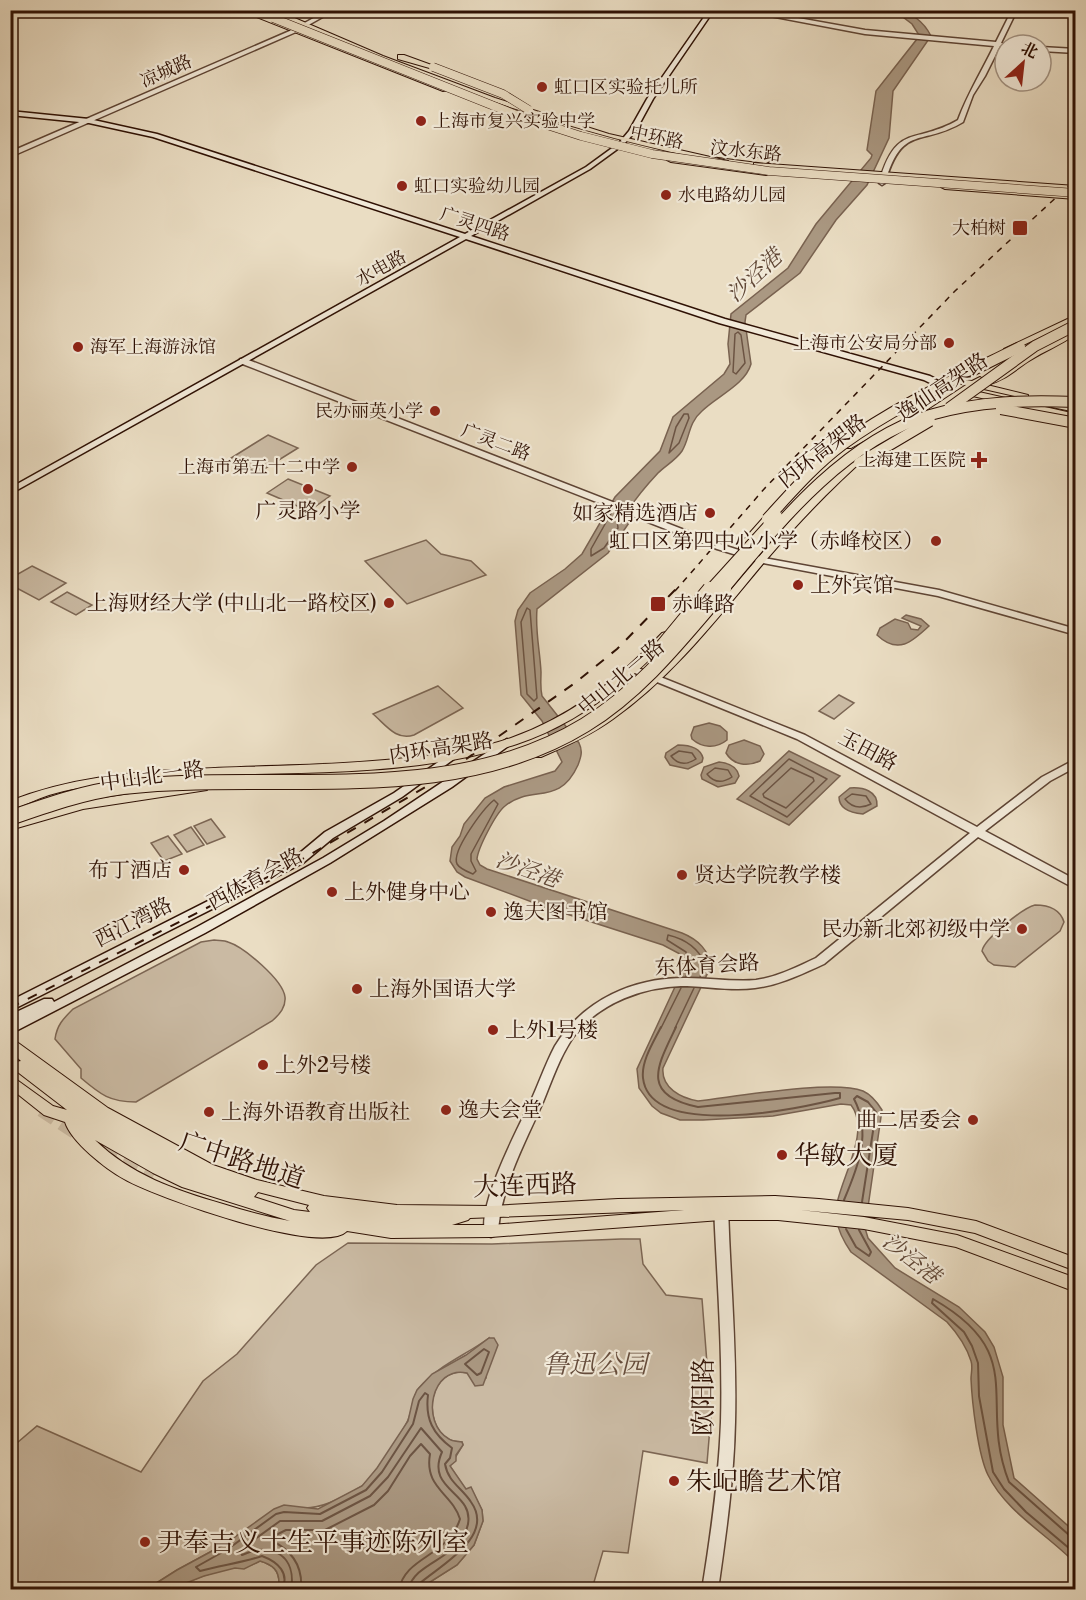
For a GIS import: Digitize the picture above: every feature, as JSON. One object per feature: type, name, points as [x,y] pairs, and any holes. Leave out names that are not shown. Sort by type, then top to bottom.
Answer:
[{"type":"highway","points":[[249,10],[272,13]]},
{"type":"highway","name":"中环路","points":[[258,11],[272,13],[529,110],[614,137],[720,159],[1075,191]]},
{"type":"highway","name":"中环路","points":[[272,13],[538,123],[652,154],[746,169],[1075,191]]},
{"type":"highway","points":[[401,57],[503,94],[529,110]]},
{"type":"highway","name":"逸仙高架路","points":[[753,539],[764,522],[822,462],[850,441],[931,394],[1076,319]]},
{"type":"highway","name":"逸仙高架路","points":[[657,672],[814,495],[868,457],[916,430],[971,393],[1035,346],[1075,328]]},
{"type":"highway","name":"内环高架路","points":[[10,811],[46,798],[101,787],[178,777],[332,774],[405,769],[489,757],[526,745],[574,722],[614,696],[650,662],[753,539],[839,459],[891,425],[921,413],[980,400],[1036,397],[1076,400]]},
{"type":"highway","name":"内环高架路","points":[[10,818],[49,804],[99,791],[176,784],[402,778],[489,765],[538,748],[568,735],[622,700],[657,672],[780,524],[834,473],[871,446],[909,423],[959,408],[1008,402],[1076,400]]},
{"type":"highway","points":[[730,565],[796,481],[828,449],[907,404]]},
{"type":"highway","points":[[1049,404],[1075,416]]},
{"type":"highway","points":[[871,446],[920,424],[984,410],[1075,416]]},
{"type":"main road","points":[[10,15],[18,10]]},
{"type":"main road","points":[[10,15],[28,10]]},
{"type":"main road","name":"汶水东路","points":[[242,10],[300,28],[556,126],[621,143],[723,165],[879,176],[920,185],[1040,194],[1075,191]]},
{"type":"main road","name":"汶水东路","points":[[285,10],[621,143]]},
{"type":"main road","name":"凉城路","points":[[10,155],[300,28],[333,10]]},
{"type":"main road","name":"水电路","points":[[10,492],[588,168],[621,143],[712,10]]},
{"type":"main road","points":[[741,10],[857,30],[993,45]]},
{"type":"main road","points":[[1003,33],[1015,10]]},
{"type":"main road","name":"汶水东路","points":[[258,11],[396,66],[621,143]]},
{"type":"main road","name":"汶水东路","points":[[272,13],[376,64],[482,105],[621,143],[690,151],[744,163],[1075,191]]},
{"type":"main road","points":[[1053,50],[1076,51]]},
{"type":"main road","points":[[879,176],[891,153],[898,146],[909,139],[962,121],[970,95],[993,53]]},
{"type":"main road","points":[[376,64],[396,66]]},
{"type":"main road","points":[[467,91],[503,96]]},
{"type":"main road","points":[[467,91],[482,105]]},
{"type":"main road","name":"广灵四路","points":[[10,113],[89,121],[155,135],[726,322],[927,378],[962,383]]},
{"type":"main road","points":[[554,115],[563,124]]},
{"type":"main road","points":[[723,165],[744,163]]},
{"type":"main road","points":[[920,172],[939,180]]},
{"type":"main road","name":"汶水东路","points":[[879,176],[920,172],[1075,191]]},
{"type":"main road","points":[[920,185],[939,180]]},
{"type":"main road","name":"中山北一路","points":[[10,826],[83,805],[206,786],[295,785],[456,777],[506,766],[555,748],[586,733],[612,715],[657,672],[763,560],[828,486],[871,446],[1029,339],[1076,319]]},
{"type":"main road","name":"中山北一路","points":[[10,806],[55,789],[111,779],[341,767],[422,760],[490,748],[534,731],[594,701],[633,669],[659,644],[798,484],[832,455],[902,416],[907,404],[943,386],[993,381],[1026,359],[1068,337],[1075,328]]},
{"type":"main road","name":"中山北一路","points":[[962,383],[1029,339]]},
{"type":"main road","name":"广灵二路","points":[[243,361],[738,553]]},
{"type":"main road","name":"广灵四路","points":[[927,378],[943,386]]},
{"type":"main road","points":[[943,386],[962,383],[1049,404]]},
{"type":"main road","points":[[962,383],[1018,404],[1075,416]]},
{"type":"main road","points":[[871,446],[942,414],[1018,404]]},
{"type":"main road","points":[[738,553],[763,560],[939,593],[1076,632]]},
{"type":"main road","name":"玉田路","points":[[633,669],[657,672],[801,737],[1076,885]]},
{"type":"main road","name":"西体育会路","points":[[10,1030],[300,877],[507,742]]},
{"type":"main road","name":"西体育会路","points":[[10,1021],[304,870],[456,777],[490,748]]},
{"type":"main road","name":"西江湾路","points":[[10,1007],[299,860],[335,831],[422,779],[454,754]]},
{"type":"main road","name":"东体育会路","points":[[491,1231],[496,1192],[557,1055],[578,1023],[594,1009],[612,998],[650,987],[681,982],[762,983],[793,974],[820,961],[977,832],[1046,779],[1076,762]]},
{"type":"main road","name":"大连西路","points":[[10,1042],[44,1070],[103,1112],[208,1169],[257,1186],[324,1202],[397,1211],[721,1209],[778,1214],[820,1212],[908,1214],[976,1227],[1076,1265]]},
{"type":"main road","name":"广中路地道","points":[[20,1066],[66,1103],[108,1130],[158,1159],[216,1182],[332,1212],[386,1219],[429,1222],[461,1217],[476,1211]]},
{"type":"main road","name":"大连西路","points":[[10,1080],[49,1111],[65,1115],[158,1169],[187,1183],[294,1216],[391,1232],[491,1231],[721,1209]]},
{"type":"main road","points":[[65,1115],[90,1146],[128,1174],[171,1195],[280,1227],[322,1232],[341,1230]]},
{"type":"main road","name":"广中路地道","points":[[154,1175],[214,1200],[281,1219],[341,1230],[391,1232]]},
{"type":"main road","name":"欧阳路","points":[[710,1590],[721,1516],[728,1433],[728,1373],[721,1209]]},
{"type":"main road","name":"大连西路","points":[[820,1212],[957,1240],[1076,1285]]},
{"type":"green space","points":[[268,435],[298,448],[258,473],[228,460]]},
{"type":"green space","points":[[288,479],[330,496],[309,511],[267,493]]},
{"type":"green space","points":[[426,540],[441,554],[471,561],[486,575],[407,604],[365,561]]},
{"type":"green space","points":[[32,566],[66,583],[39,600],[11,585],[11,578]]},
{"type":"green space","points":[[67,592],[92,605],[76,615],[51,602]]},
{"type":"green space","points":[[438,686],[463,708],[414,735],[397,734],[373,714]]},
{"type":"green space","points":[[839,695],[854,703],[834,719],[819,711]]},
{"type":"green space","points":[[211,819],[225,837],[207,844],[194,826]]},
{"type":"green space","points":[[191,827],[204,845],[187,852],[174,835]]},
{"type":"green space","points":[[168,836],[182,854],[164,861],[151,843]]},
{"type":"green space","points":[[1035,905],[1049,907],[1060,914],[1064,922],[1060,931],[1015,967],[994,965],[988,961],[982,951],[989,939],[1013,918]]},
{"type":"green space","points":[[226,941],[243,950],[278,982],[283,990],[285,1001],[278,1016],[136,1102],[112,1099],[94,1089],[81,1078],[81,1069],[55,1039],[63,1019],[73,1009],[201,942]]},
{"type":"green space","name":"鲁迅公园","points":[[640,1239],[643,1264],[666,1295],[702,1299],[711,1415],[707,1463],[643,1451],[628,1553],[603,1551],[592,1589],[419,1589],[457,1565],[474,1545],[483,1521],[482,1510],[471,1488],[466,1490],[450,1466],[463,1445],[462,1442],[450,1440],[440,1432],[432,1412],[435,1391],[448,1375],[462,1372],[486,1378],[489,1338],[426,1380],[415,1396],[407,1422],[386,1456],[367,1482],[349,1494],[326,1504],[303,1508],[225,1544],[147,1589],[11,1590],[11,1448],[37,1426],[141,1472],[203,1381],[237,1354],[316,1265],[348,1243],[492,1244]]},
{"type":"green space","points":[[260,1561],[272,1566],[276,1571],[279,1583],[274,1589],[171,1590],[209,1574],[249,1566]]},
{"type":"water","points":[[895,11],[916,18],[931,36],[893,91],[889,138],[867,185],[836,220],[800,273],[746,315],[751,364],[748,371],[737,384],[697,416],[682,451],[661,470],[629,508],[622,521],[629,523],[608,553],[537,609],[542,696],[579,743],[581,757],[571,778],[562,786],[554,791],[525,796],[505,806],[488,831],[477,859],[480,865],[487,869],[682,933],[702,946],[708,956],[710,968],[663,1068],[665,1081],[679,1095],[698,1101],[783,1090],[830,1087],[863,1091],[876,1102],[882,1110],[865,1228],[868,1238],[895,1268],[959,1307],[985,1332],[994,1347],[1003,1377],[1003,1425],[1014,1478],[1075,1532],[1075,1563],[1005,1500],[988,1475],[981,1455],[976,1428],[971,1379],[972,1363],[958,1335],[947,1322],[851,1252],[844,1240],[836,1218],[836,1206],[851,1162],[858,1131],[857,1117],[851,1105],[841,1104],[773,1116],[703,1120],[680,1120],[661,1113],[652,1106],[639,1088],[637,1069],[680,976],[682,967],[680,954],[663,945],[548,908],[465,877],[457,872],[450,861],[452,847],[460,836],[464,824],[485,798],[504,787],[555,771],[562,762],[542,721],[521,695],[515,621],[518,610],[530,593],[565,569],[582,554],[615,497],[660,451],[673,417],[724,374],[730,364],[728,344],[731,314],[788,268],[816,224],[871,158],[872,155],[867,150],[876,91],[919,35],[912,24]]},
{"type":"water","points":[[906,615],[921,619],[929,626],[905,644],[892,644],[877,635],[880,628],[895,619],[908,623],[911,629],[918,630],[921,626],[902,618]]},
{"type":"water","points":[[709,723],[720,726],[727,732],[727,740],[718,745],[709,746],[692,739],[694,727]]},
{"type":"water","points":[[744,740],[760,746],[764,754],[760,761],[741,764],[729,757],[726,753],[729,745]]},
{"type":"water","points":[[678,745],[697,749],[702,754],[702,762],[688,769],[670,765],[665,757],[666,753]]},
{"type":"water","points":[[789,751],[840,776],[789,825],[737,799]]},
{"type":"water","points":[[719,762],[734,767],[739,776],[735,783],[718,787],[702,779],[704,767]]},
{"type":"water","points":[[850,788],[860,788],[872,793],[877,806],[863,814],[844,808],[839,797]]},
{"type":"water","points":[[489,1338],[494,1338],[498,1345],[483,1385],[475,1386],[467,1373],[455,1373],[445,1378],[438,1386],[432,1409],[440,1431],[451,1440],[462,1442],[463,1445],[456,1455],[456,1461],[450,1466],[466,1489],[471,1487],[482,1510],[483,1521],[474,1545],[457,1565],[419,1589],[274,1589],[279,1583],[276,1571],[272,1566],[260,1561],[244,1569],[235,1568],[204,1576],[171,1589],[147,1589],[225,1544],[274,1509],[284,1505],[318,1509],[362,1486],[377,1468],[408,1421],[417,1390],[432,1374],[466,1355]]},
{"type":"tunnel","points":[[10,1057],[20,1066]]},
{"type":"tunnel","points":[[42,1109],[78,1133],[154,1175]]},
{"type":"railway","points":[[675,591],[765,488],[955,291],[1076,179]]},
{"type":"railway","points":[[10,1008],[299,861],[429,785],[575,683],[617,649],[676,589]]},
{"type":"place","name":"虹口区实验托儿所","points":[[542,87]]},
{"type":"place","name":"上海市复兴实验中学","points":[[421,121]]},
{"type":"place","name":"虹口实验幼儿园","points":[[402,186]]},
{"type":"place","name":"水电路幼儿园","points":[[666,195]]},
{"type":"place","name":"大柏树","points":[[1020,228]]},
{"type":"place","name":"上海市公安局分部","points":[[949,343]]},
{"type":"place","name":"海军上海游泳馆","points":[[78,347]]},
{"type":"place","name":"民办丽英小学","points":[[435,411]]},
{"type":"place","name":"上海建工医院","points":[[979,460]]},
{"type":"place","name":"上海市第五十二中学","points":[[352,467]]},
{"type":"place","name":"广灵路小学","points":[[308,489]]},
{"type":"place","name":"如家精选酒店","points":[[710,513]]},
{"type":"place","name":"虹口区第四中心小学（赤峰校区）","points":[[936,541]]},
{"type":"place","name":"上外宾馆","points":[[798,585]]},
{"type":"place","name":"上海财经大学 (中山北一路校区)","points":[[389,603]]},
{"type":"place","name":"赤峰路","points":[[658,604]]},
{"type":"place","name":"布丁酒店","points":[[184,870]]},
{"type":"place","name":"贤达学院教学楼","points":[[682,875]]},
{"type":"place","name":"上外健身中心","points":[[332,892]]},
{"type":"place","name":"逸夫图书馆","points":[[491,912]]},
{"type":"place","name":"民办新北郊初级中学","points":[[1022,929]]},
{"type":"place","name":"上海外国语大学","points":[[357,989]]},
{"type":"place","name":"上外1号楼","points":[[493,1030]]},
{"type":"place","name":"上外2号楼","points":[[263,1065]]},
{"type":"place","name":"逸夫会堂","points":[[446,1110]]},
{"type":"place","name":"上海外语教育出版社","points":[[209,1112]]},
{"type":"place","name":"曲二居委会","points":[[973,1120]]},
{"type":"place","name":"华敏大厦","points":[[782,1155]]},
{"type":"place","name":"朱屺瞻艺术馆","points":[[674,1481]]},
{"type":"place","name":"尹奉吉义士生平事迹陈列室","points":[[145,1542]]},
{"type":"water label","name":"沙泾港","points":[[754,275]]},
{"type":"water label","name":"沙泾港","points":[[528,869]]},
{"type":"water label","name":"沙泾港","points":[[912,1258]]}]
